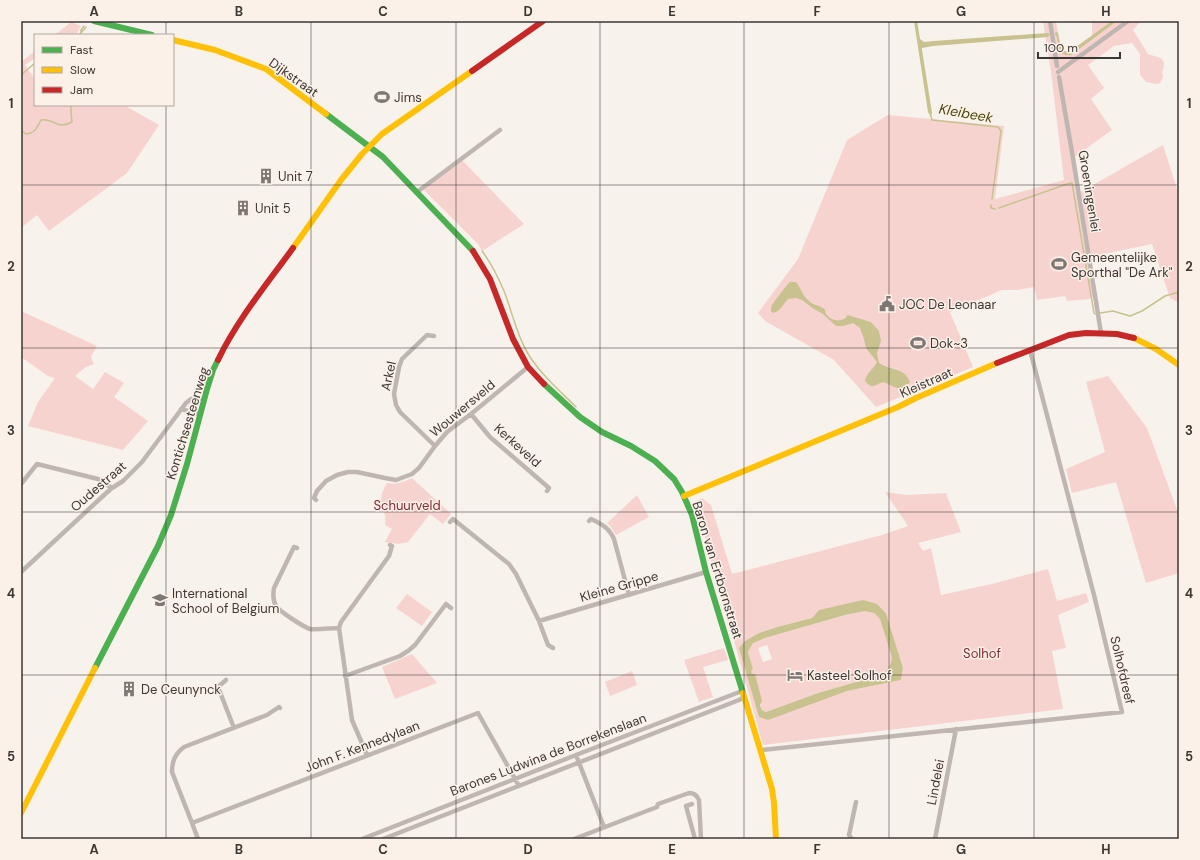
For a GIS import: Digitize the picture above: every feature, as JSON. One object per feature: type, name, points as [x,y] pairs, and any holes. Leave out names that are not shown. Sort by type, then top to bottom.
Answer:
[{"type":"street","points":[[94,21],[148,34]]},
{"type":"street","name":"Kontichsesteenweg","points":[[21,813],[158,546],[171,514],[187,464],[204,399],[216,363],[226,343],[243,317],[341,180],[369,145],[400,120],[543,21]]},
{"type":"street","name":"Groeningenlei","points":[[1101,333],[1058,74],[1128,21]]},
{"type":"street","points":[[1050,22],[1057,66]]},
{"type":"street","name":"Dijkstraat","points":[[174,40],[215,50],[266,69],[369,145]]},
{"type":"street","points":[[417,192],[500,130]]},
{"type":"street","name":"Baron van Ertbornstraat","points":[[369,145],[383,157],[474,250],[490,279],[513,339],[528,367],[552,392],[580,417],[602,432],[631,446],[655,461],[674,479],[684,496],[692,515],[706,572],[772,789],[776,839]]},
{"type":"street","name":"Kleistraat","points":[[684,496],[721,482],[898,407],[985,368],[1069,335],[1101,333],[1117,334],[1136,339],[1156,349],[1179,365]]},
{"type":"street","name":"Arkel","points":[[434,336],[428,335],[402,359],[394,394],[396,405],[400,412],[435,446]]},
{"type":"street","name":"Solhofdreef","points":[[761,750],[1122,712],[1094,595],[1030,350]]},
{"type":"street","name":"Wouwersveld","points":[[316,500],[314,498],[317,490],[326,481],[337,475],[348,472],[357,472],[396,480],[412,474],[419,468],[447,432],[528,367]]},
{"type":"street","name":"Oudestraat","points":[[21,572],[112,488],[123,481],[142,462],[181,409],[191,399],[204,399]]},
{"type":"street","points":[[181,409],[200,414]]},
{"type":"street","name":"Kerkeveld","points":[[471,414],[490,437],[549,488],[547,491]]},
{"type":"street","points":[[21,484],[38,464],[98,479],[112,488]]},
{"type":"street","points":[[450,522],[453,519],[509,564],[516,574],[539,621],[548,645],[553,648]]},
{"type":"street","points":[[590,521],[591,519],[603,524],[610,532],[614,540],[629,595]]},
{"type":"street","points":[[367,755],[352,720],[339,628],[341,622],[389,556],[392,546],[390,545]]},
{"type":"street","points":[[297,548],[294,547],[274,588],[274,601],[277,608],[301,625],[311,629],[339,628]]},
{"type":"street","name":"Kleine Grippe","points":[[539,621],[706,572]]},
{"type":"street","points":[[345,676],[400,656],[415,645],[446,604],[451,608]]},
{"type":"street","points":[[226,680],[218,687],[234,728]]},
{"type":"street","name":"Barones Ludwina de Borrekenslaan","points":[[362,839],[576,755],[743,694]]},
{"type":"street","name":"Barones Ludwina de Borrekenslaan","points":[[383,839],[732,702],[743,694]]},
{"type":"street","points":[[198,839],[172,772],[174,758],[184,747],[267,715],[279,707],[280,708]]},
{"type":"street","name":"John F. Kennedylaan","points":[[192,823],[478,713],[519,786]]},
{"type":"street","name":"Lindelei","points":[[934,839],[956,729]]},
{"type":"street","points":[[576,755],[604,827]]},
{"type":"street","points":[[574,839],[657,807],[658,804],[685,794],[693,793],[699,800],[701,839]]},
{"type":"street","points":[[852,839],[849,835],[856,802]]},
{"type":"street","points":[[692,804],[686,806],[695,839]]},
{"type":"green space","points":[[1043,21],[1056,21],[1061,48],[1063,51],[1069,52],[1092,36],[1092,21],[1141,21],[1133,30],[1148,54],[1161,58],[1164,62],[1162,72],[1163,77],[1160,83],[1157,84],[1146,82],[1140,75],[1140,54],[1132,43],[1114,46],[1088,65],[1104,88],[1091,99],[1112,130],[1073,158],[1079,193],[1163,145],[1179,195],[1179,303],[1170,298],[1152,244],[1089,257],[1095,296],[1089,299],[1067,301],[1065,296],[1037,300],[1034,287],[1017,290],[1002,290],[950,312],[973,367],[923,388],[915,390],[914,388],[915,391],[876,407],[834,360],[765,321],[758,313],[798,259],[847,140],[888,115],[1004,126],[995,199],[1064,180],[1051,72]]},
{"type":"green space","points":[[71,22],[81,26],[77,34],[56,34]]},
{"type":"green space","points":[[34,52],[34,59],[25,65],[34,78],[34,106],[126,106],[159,125],[127,173],[49,231],[37,215],[21,228],[21,62]]},
{"type":"green space","points":[[461,159],[524,224],[482,251],[478,244],[422,188]]},
{"type":"green space","points":[[21,311],[97,346],[91,357],[94,364],[86,367],[75,376],[93,389],[105,372],[124,383],[114,397],[148,421],[123,450],[28,426],[38,402],[55,378],[48,376],[21,357]]},
{"type":"green space","points":[[1108,376],[1147,428],[1179,515],[1179,573],[1146,583],[1116,482],[1072,493],[1066,469],[1105,452],[1086,382]]},
{"type":"green space","name":"Schuurveld","points":[[412,478],[451,514],[443,524],[430,514],[408,542],[399,544],[385,542],[392,529],[385,525],[385,516],[381,502],[384,489],[387,483],[400,483]]},
{"type":"green space","name":"Solhof","points":[[885,492],[906,495],[946,493],[961,532],[918,543],[923,551],[931,548],[941,595],[996,583],[1048,569],[1057,601],[1086,593],[1089,602],[1058,615],[1066,648],[1052,651],[1063,709],[763,745],[694,502],[702,498],[711,505],[732,574],[882,535],[908,526]],"holes":[[[877,604],[886,613],[903,668],[901,680],[847,691],[759,717],[745,641],[759,633],[812,618],[819,610]]]},
{"type":"green space","points":[[637,495],[649,517],[616,535],[607,523]]},
{"type":"green space","points":[[407,594],[432,612],[422,626],[396,608]]},
{"type":"green space","points":[[865,611],[874,613],[880,619],[892,658],[890,665],[884,674],[818,693],[766,712],[762,710],[753,674],[751,672],[753,669],[748,652],[753,643],[765,638],[845,615]],"holes":[[[767,645],[772,659],[763,662],[758,648]]]},
{"type":"green space","points":[[724,648],[728,660],[703,667],[713,697],[699,702],[684,660]]},
{"type":"green space","points":[[412,654],[437,683],[395,699],[382,667]]},
{"type":"green space","points":[[632,671],[637,685],[610,696],[605,682]]},
{"type":"shaded area","points":[[914,21],[917,21],[920,39],[924,42],[1050,34],[1048,37],[922,48],[932,113],[931,115],[928,112]]},
{"type":"shaded area","points":[[1112,21],[1117,21],[1071,55],[1066,55],[1059,52],[1057,37],[1055,34],[1056,32],[1058,33],[1063,50],[1069,52]]},
{"type":"shaded area","points":[[790,282],[796,282],[807,299],[824,309],[826,314],[833,319],[843,319],[846,318],[847,315],[871,322],[879,331],[881,341],[877,353],[879,363],[904,374],[910,382],[907,386],[897,388],[883,382],[872,386],[865,381],[877,362],[866,348],[860,328],[853,323],[843,326],[836,326],[823,314],[802,300],[796,298],[788,299],[780,309],[773,313],[771,311],[772,305]]},
{"type":"shaded area","points":[[863,600],[877,604],[886,613],[903,668],[901,680],[847,691],[768,720],[759,717],[739,648],[745,641],[759,633],[812,618],[819,610]],"holes":[[[865,611],[874,613],[880,619],[892,658],[890,665],[884,674],[818,693],[766,712],[762,710],[760,705],[762,701],[755,674],[751,672],[753,669],[748,652],[753,643],[765,638],[845,615]]]},
{"type":"waterway","points":[[81,33],[84,26]]},
{"type":"waterway","points":[[80,34],[86,27]]},
{"type":"waterway","points":[[21,75],[34,64]]},
{"type":"waterway","points":[[21,124],[22,131],[26,134],[34,131],[41,120],[49,120],[59,125],[67,124],[72,122],[71,106]]},
{"type":"waterway","name":"Kleibeek","points":[[930,113],[932,120],[998,127],[1001,131],[992,199]]},
{"type":"waterway","name":"Kleibeek","points":[[999,208],[1072,183],[1095,314]]},
{"type":"waterway","name":"Kleibeek","points":[[991,205],[991,208],[995,209]]},
{"type":"waterway","points":[[482,251],[502,286],[514,322],[527,352],[543,374],[576,407]]},
{"type":"waterway","name":"Kleibeek","points":[[1100,313],[1113,311],[1130,316],[1142,311],[1165,296],[1179,292]]},
{"type":"traffic: fast","points":[[94,21],[148,34]]},
{"type":"traffic: fast","points":[[326,114],[383,157],[473,251]]},
{"type":"traffic: fast","points":[[95,668],[158,546],[171,515],[187,464],[207,389],[218,360]]},
{"type":"traffic: fast","points":[[544,384],[580,417],[602,432],[631,446],[655,461],[674,479],[682,492],[692,515],[706,572],[743,693]]},
{"type":"traffic: slow","points":[[174,40],[215,50],[266,69],[326,114]]},
{"type":"traffic: slow","points":[[293,248],[341,180],[362,154],[382,134],[472,71]]},
{"type":"traffic: slow","points":[[1134,338],[1156,349],[1179,365]]},
{"type":"traffic: slow","points":[[684,496],[898,407],[997,363]]},
{"type":"traffic: slow","points":[[21,813],[95,668]]},
{"type":"traffic: slow","points":[[743,693],[772,789],[776,839]]},
{"type":"traffic: jam","points":[[472,71],[543,21]]},
{"type":"traffic: jam","points":[[218,360],[243,316],[293,248]]},
{"type":"traffic: jam","points":[[473,251],[490,279],[513,339],[528,367],[544,384]]},
{"type":"traffic: jam","points":[[997,363],[1069,335],[1086,333],[1117,334],[1134,338]]},
{"type":"place","name":"Jims","points":[[382,97]]},
{"type":"place","name":"Unit 7","points":[[266,176]]},
{"type":"place","name":"Unit 5","points":[[243,208]]},
{"type":"place","name":"Gemeentelijke Sporthal \"De Ark\"","points":[[1059,264]]},
{"type":"place","name":"JOC De Leonaar","points":[[887,304]]},
{"type":"place","name":"Dok~3","points":[[918,343]]},
{"type":"place","name":"International School of Belgium","points":[[160,600]]},
{"type":"place","name":"Kasteel Solhof","points":[[795,675]]},
{"type":"place","name":"De Ceunynck","points":[[129,689]]}]
